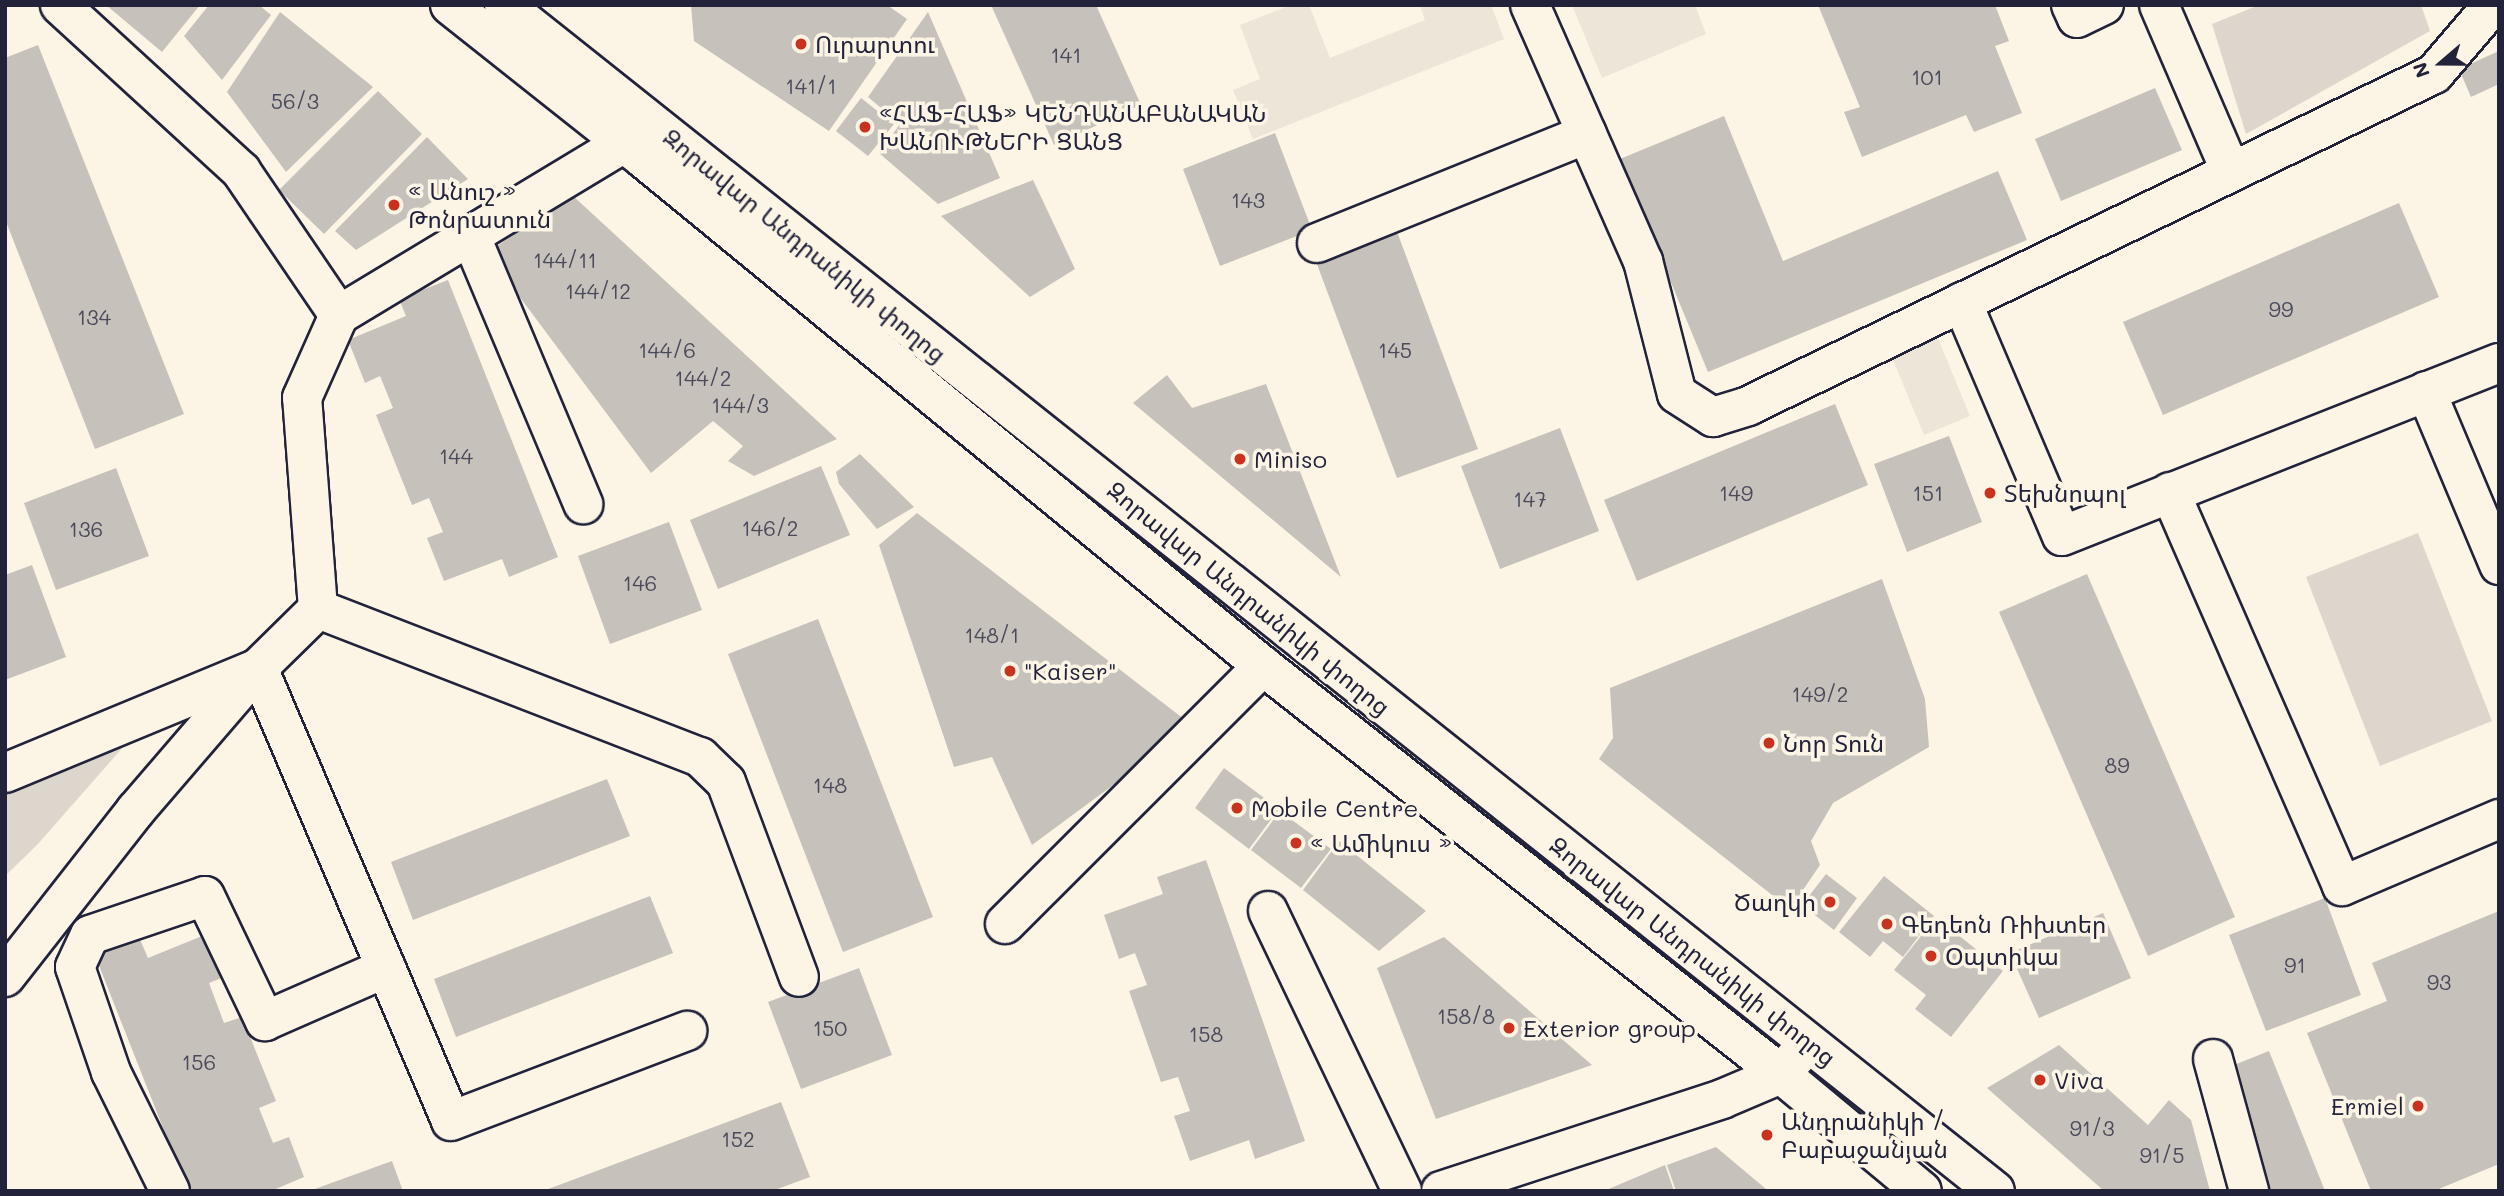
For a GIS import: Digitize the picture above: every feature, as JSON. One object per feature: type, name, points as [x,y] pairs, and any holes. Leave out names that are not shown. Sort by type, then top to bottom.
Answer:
[{"type":"main road","points":[[60,5],[241,171],[339,315]]},
{"type":"main road","name":"Զորավար Անդրանիկի փողոց","points":[[450,5],[624,143],[1264,666],[1782,1074],[1922,1191]]},
{"type":"main road","name":"Զորավար Անդրանիկի փողոց","points":[[504,5],[1995,1191]]},
{"type":"main road","points":[[1530,5],[1643,261],[1677,394],[1713,417],[1748,406],[2434,74],[2493,5]]},
{"type":"main road","points":[[2071,5],[2077,18],[2104,5]]},
{"type":"main road","points":[[2159,5],[2231,172]]},
{"type":"main road","points":[[1317,243],[1587,134]]},
{"type":"main road","points":[[5,977],[136,810],[258,668],[318,609],[302,398],[339,315],[624,143]]},
{"type":"main road","points":[[471,237],[583,504]]},
{"type":"main road","points":[[1962,302],[2062,536],[2499,363]]},
{"type":"main road","points":[[2426,391],[2499,565]]},
{"type":"main road","points":[[2170,492],[2342,886],[2499,820]]},
{"type":"main road","points":[[318,609],[700,757],[726,782],[799,977]]},
{"type":"main road","points":[[1005,924],[1264,666]]},
{"type":"main road","points":[[5,773],[258,668]]},
{"type":"main road","points":[[258,668],[450,1121],[687,1031]]},
{"type":"main road","points":[[170,1191],[111,1072],[75,967],[90,935],[205,896],[265,1021],[386,968]]},
{"type":"main road","points":[[1268,911],[1402,1191]]},
{"type":"main road","points":[[1441,1191],[1722,1099],[1782,1074],[1808,1043]]},
{"type":"main road","points":[[2213,1059],[2249,1191]]},
{"type":"shaded area","points":[[1291,5],[1309,5],[1330,58],[1425,20],[1420,5],[1491,5],[1504,39],[1253,139],[1233,90],[1260,79],[1240,25]]},
{"type":"shaded area","points":[[1572,5],[1695,5],[1706,34],[1602,78]]},
{"type":"shaded area","points":[[2259,5],[2421,5],[2430,31],[2246,134],[2212,24]]},
{"type":"shaded area","points":[[1923,302],[1970,416],[1924,435],[1877,321]]},
{"type":"shaded area","points":[[2418,533],[2492,721],[2380,766],[2306,577]]},
{"type":"shaded area","points":[[139,729],[37,845],[5,876],[5,786]]},
{"type":"building","points":[[106,5],[200,5],[162,52]]},
{"type":"building","points":[[209,5],[259,5],[271,15],[222,80],[184,36]]},
{"type":"building","points":[[691,5],[887,5],[907,19],[829,131],[694,41]]},
{"type":"building","points":[[991,5],[1096,5],[1141,105],[1054,145]]},
{"type":"building","points":[[1818,5],[1995,5],[2009,41],[1995,46],[2022,113],[1974,132],[1966,115],[1862,157],[1844,112],[1860,107]]},
{"type":"building","points":[[280,12],[373,87],[286,172],[227,92]]},
{"type":"building","points":[[928,12],[1000,178],[938,204],[879,153],[900,124],[868,97]]},
{"type":"building","points":[[38,45],[184,414],[95,449],[5,219],[5,58]]},
{"type":"building","points":[[2499,51],[2499,84],[2471,97],[2459,69]]},
{"type":"building","points":[[2155,88],[2182,150],[2061,201],[2035,139]]},
{"type":"building","points":[[378,91],[422,134],[324,234],[279,190]]},
{"type":"building","name":"«ՀԱՖ-ՀԱՖ» ԿԵՆԴԱՆԱԲԱՆԱԿԱՆ ԽԱՆՈՒԹՆԵՐԻ ՑԱՆՑ","points":[[861,98],[894,124],[868,156],[836,131]]},
{"type":"building","points":[[1724,116],[1783,261],[1998,171],[2027,240],[1708,372],[1620,159]]},
{"type":"building","points":[[1275,133],[1312,230],[1220,266],[1183,169]]},
{"type":"building","name":"« Անուշ » Թոնրատուն","points":[[427,137],[468,179],[356,250],[335,231]]},
{"type":"building","points":[[1033,180],[1075,269],[1030,297],[941,216]]},
{"type":"building","points":[[572,195],[837,439],[754,476],[728,461],[743,446],[713,421],[651,473],[487,253]]},
{"type":"building","points":[[2399,203],[2439,297],[2163,415],[2123,322]]},
{"type":"building","points":[[1393,221],[1478,449],[1397,478],[1312,251]]},
{"type":"building","points":[[448,280],[558,557],[509,577],[502,559],[444,581],[427,538],[443,532],[429,498],[412,505],[376,415],[393,408],[380,376],[365,383],[348,340],[406,316],[399,299]]},
{"type":"building","points":[[1167,375],[1192,408],[1266,384],[1341,577],[1133,403]]},
{"type":"building","points":[[1835,404],[1868,485],[1637,581],[1604,500]]},
{"type":"building","points":[[1560,428],[1599,531],[1500,569],[1461,466]]},
{"type":"building","points":[[1949,436],[1982,522],[1907,552],[1874,464]]},
{"type":"building","points":[[860,454],[914,507],[877,529],[839,484],[836,472]]},
{"type":"building","points":[[821,466],[850,535],[718,589],[690,520]]},
{"type":"building","points":[[116,468],[149,556],[56,590],[24,503]]},
{"type":"building","points":[[917,513],[1193,726],[1032,845],[992,757],[954,767],[879,545]]},
{"type":"building","points":[[669,522],[702,610],[610,644],[578,556]]},
{"type":"building","points":[[32,565],[66,657],[5,680],[5,575]]},
{"type":"building","points":[[2087,574],[2235,917],[2148,956],[1999,612]]},
{"type":"building","name":"Նոր Տուն","points":[[1882,579],[1925,699],[1929,747],[1833,803],[1811,841],[1820,865],[1790,909],[1599,759],[1613,738],[1610,688]]},
{"type":"building","points":[[818,619],[933,917],[843,952],[728,654]]},
{"type":"building","name":"Mobile Centre","points":[[1224,768],[1279,809],[1249,849],[1195,808]]},
{"type":"building","points":[[607,779],[630,836],[413,920],[391,862]]},
{"type":"building","points":[[1280,811],[1331,849],[1301,888],[1251,850]]},
{"type":"building","points":[[1339,841],[1426,911],[1379,951],[1303,890]]},
{"type":"building","points":[[1206,860],[1305,1141],[1255,1159],[1249,1140],[1190,1161],[1174,1116],[1190,1111],[1178,1077],[1161,1082],[1129,991],[1147,985],[1135,953],[1119,959],[1104,915],[1163,894],[1157,877]]},
{"type":"building","name":"Ծաղկի","points":[[1826,874],[1857,898],[1834,930],[1802,905]]},
{"type":"building","name":"Գեդեոն Ռիխտեր","points":[[1884,876],[1934,916],[1903,957],[1883,941],[1870,957],[1839,932]]},
{"type":"building","points":[[650,896],[673,953],[456,1037],[434,979]]},
{"type":"building","points":[[2325,898],[2361,995],[2266,1031],[2229,935]]},
{"type":"building","name":"Ermiel","points":[[2499,911],[2499,1164],[2434,1191],[2371,1191],[2307,1033],[2387,1001],[2372,963]]},
{"type":"building","points":[[2103,913],[2131,978],[2039,1018],[2010,953]]},
{"type":"building","points":[[1936,917],[2003,971],[1951,1037],[1915,1009],[1926,995],[1894,970]]},
{"type":"building","points":[[207,934],[224,977],[209,983],[224,1023],[242,1017],[276,1101],[259,1108],[273,1143],[289,1137],[304,1177],[271,1191],[188,1191],[94,953],[138,935],[148,958]]},
{"type":"building","points":[[1444,937],[1592,1065],[1436,1119],[1377,968]]},
{"type":"building","points":[[859,968],[892,1055],[801,1089],[768,1002]]},
{"type":"building","points":[[2059,1045],[2148,1125],[2169,1100],[2191,1120],[2210,1191],[2104,1191],[1987,1088]]},
{"type":"building","points":[[2269,1051],[2325,1191],[2264,1191],[2224,1069]]},
{"type":"building","points":[[781,1102],[810,1177],[772,1191],[543,1191]]},
{"type":"building","points":[[1716,1147],[1766,1189],[1676,1191],[1667,1165]]},
{"type":"building","points":[[392,1161],[403,1191],[312,1191],[312,1190]]},
{"type":"building","points":[[1665,1165],[1674,1191],[1604,1191]]},
{"type":"place","name":"Ուրարտու","points":[[801,44]]},
{"type":"place","name":"«ՀԱՖ-ՀԱՖ» ԿԵՆԴԱՆԱԲԱՆԱԿԱՆ ԽԱՆՈՒԹՆԵՐԻ ՑԱՆՑ","points":[[865,127]]},
{"type":"place","name":"« Անուշ » Թոնրատուն","points":[[394,205]]},
{"type":"place","name":"Miniso","points":[[1240,459]]},
{"type":"place","name":"Տեխնոպոլ","points":[[1990,493]]},
{"type":"place","name":"\"Kaiser\"","points":[[1010,671]]},
{"type":"place","name":"Նոր Տուն","points":[[1769,743]]},
{"type":"place","name":"Mobile Centre","points":[[1237,808]]},
{"type":"place","name":"« Ամիկուս »","points":[[1296,843]]},
{"type":"place","name":"Ծաղկի","points":[[1830,902]]},
{"type":"place","name":"Գեդեոն Ռիխտեր","points":[[1887,924]]},
{"type":"place","name":"Օպտիկա","points":[[1931,956]]},
{"type":"place","name":"Exterior group","points":[[1509,1028]]},
{"type":"place","name":"Viva","points":[[2040,1080]]},
{"type":"place","name":"Ermiel","points":[[2418,1106]]},
{"type":"place","name":"Անդրանիկի / Բաբաջանյան","points":[[1767,1135]]}]
